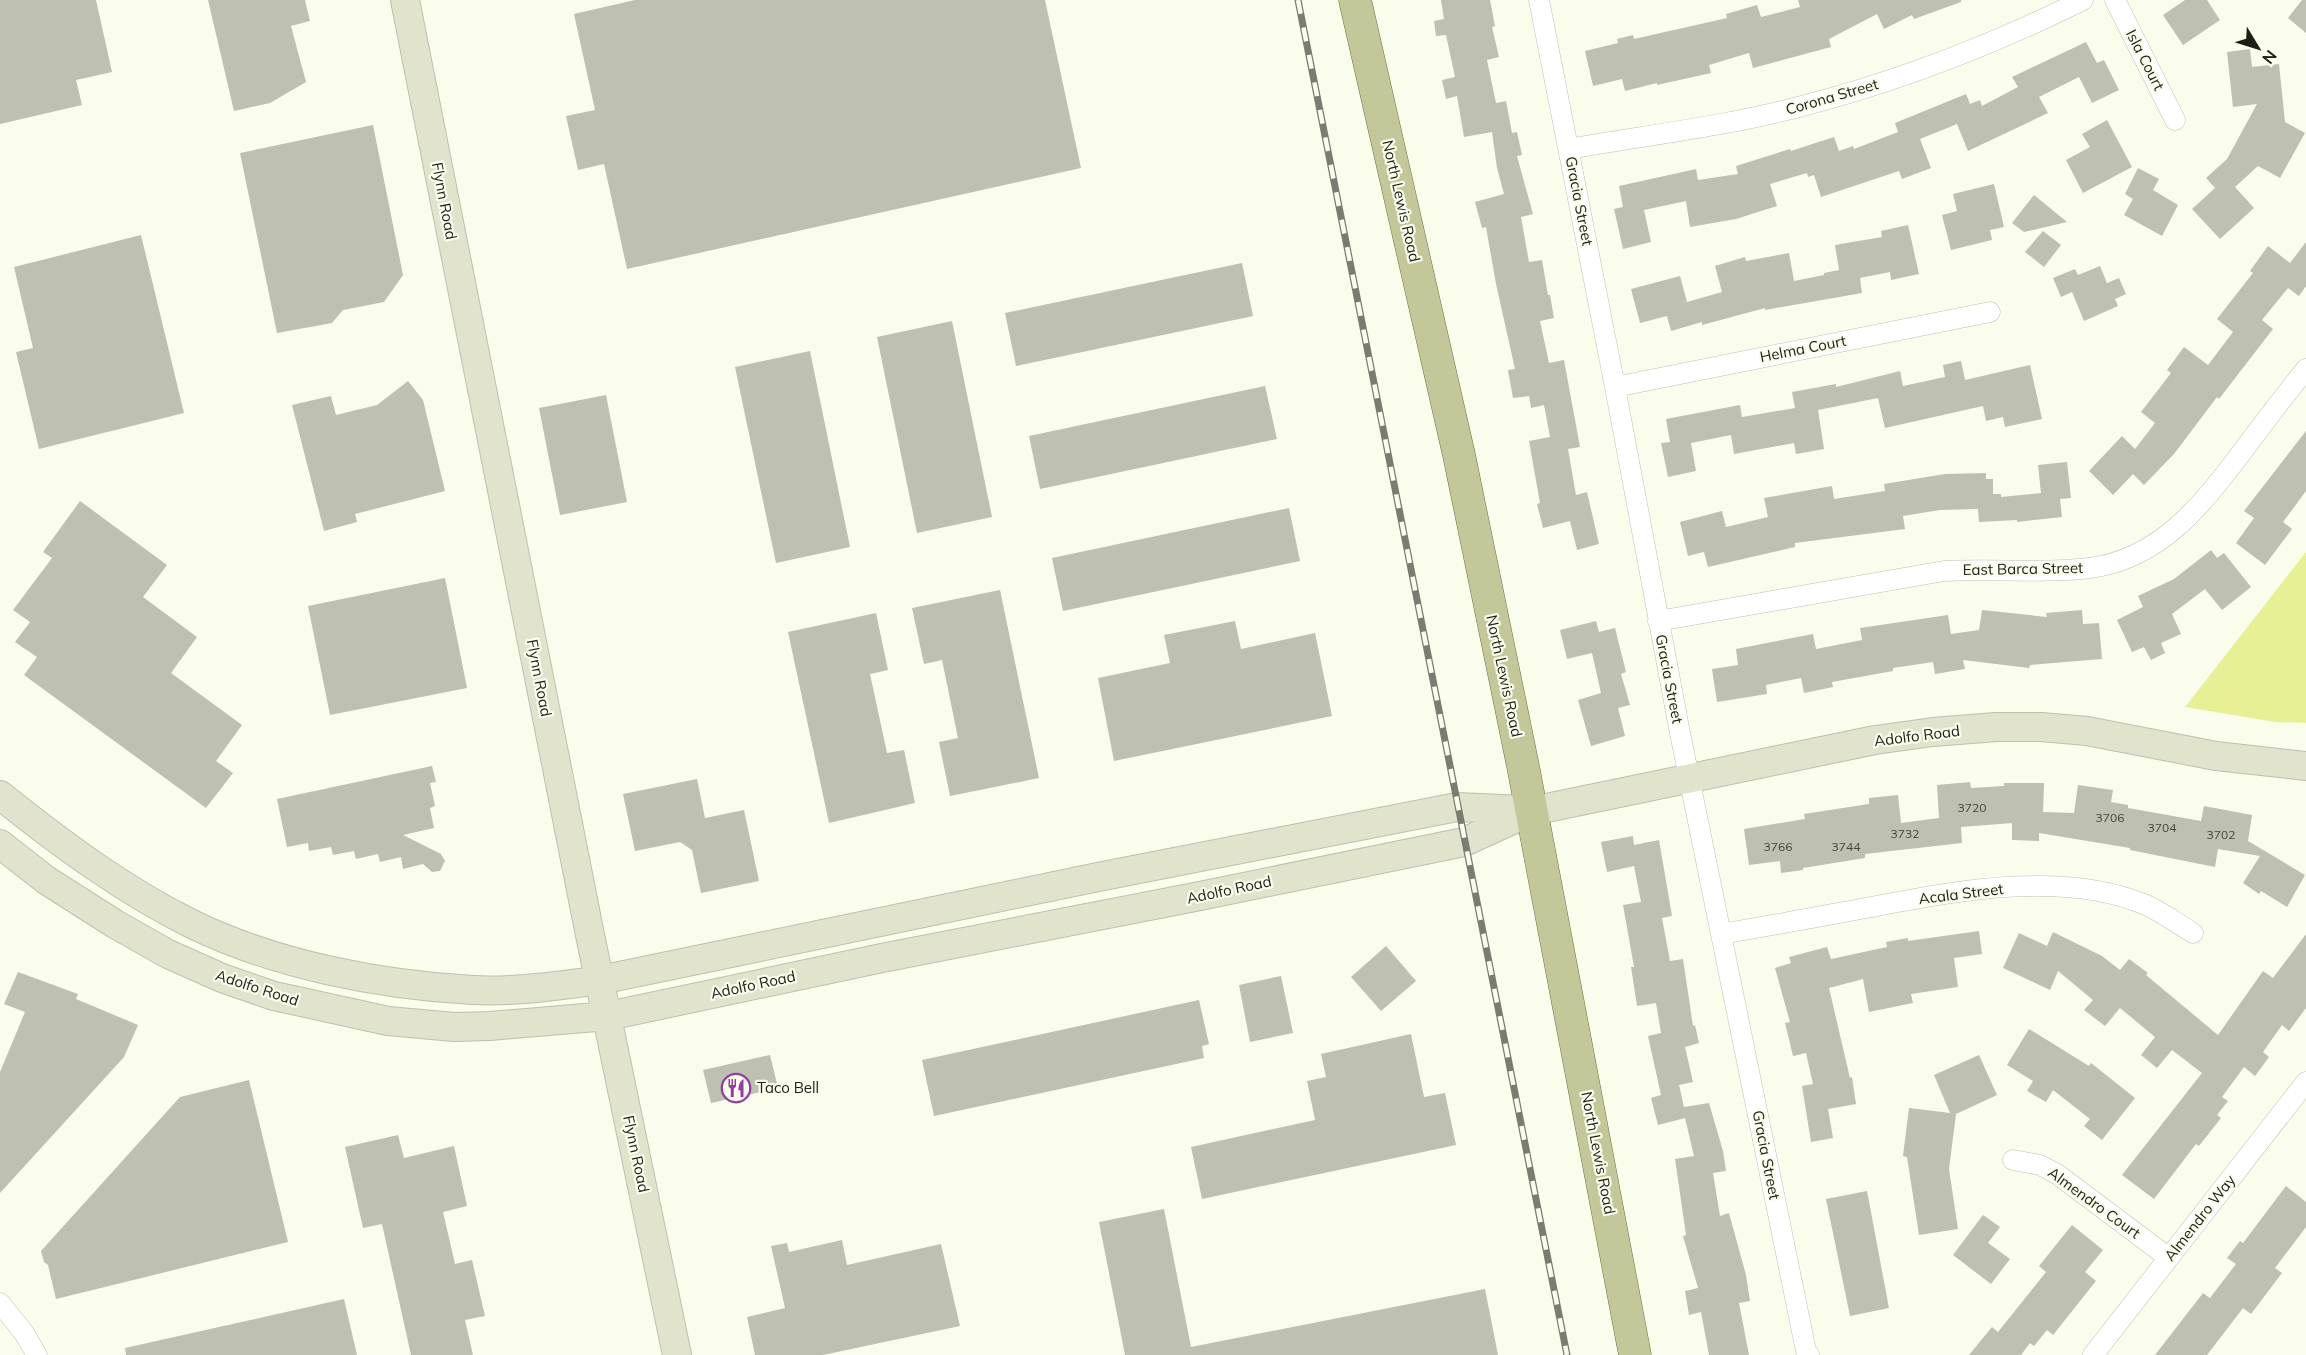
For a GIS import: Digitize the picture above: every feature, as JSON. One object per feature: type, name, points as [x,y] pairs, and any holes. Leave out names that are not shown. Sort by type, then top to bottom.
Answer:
[{"type":"main road","name":"Flynn Road","points":[[405,0],[677,1355]]},
{"type":"main road","name":"North Lewis Road","points":[[1355,0],[1459,455],[1532,811],[1635,1355]]},
{"type":"main road","name":"Adolfo Road","points":[[0,844],[46,880],[115,924],[168,954],[222,978],[274,996],[388,1021],[454,1027],[490,1026],[608,1016],[882,958],[1464,842],[1532,811],[1875,740],[1996,727],[2041,727],[2087,731],[2216,756],[2306,766]]},
{"type":"main road","name":"Adolfo Road","points":[[0,795],[73,851],[136,894],[194,925],[283,958],[335,973],[377,980],[474,990],[556,986],[600,980],[1098,877],[1457,807],[1532,811]]},
{"type":"street","name":"Gracia Street","points":[[1539,0],[1689,779],[1806,1351],[1809,1355]]},
{"type":"street","name":"Corona Street","points":[[1569,149],[1731,122],[1805,106],[1910,74],[1963,54],[2083,0]]},
{"type":"street","name":"Isla Court","points":[[2115,0],[2175,120]]},
{"type":"street","name":"Helma Court","points":[[1615,387],[1990,312]]},
{"type":"street","name":"East Barca Street","points":[[1658,621],[1944,571],[1977,569],[2066,571],[2093,568],[2129,558],[2162,540],[2191,516],[2306,369]]},
{"type":"street","name":"Acala Street","points":[[1721,934],[1926,897],[2030,887],[2077,889],[2116,896],[2146,905],[2193,933]]},
{"type":"street","name":"Almendro Way","points":[[2093,1355],[2306,1082]]},
{"type":"street","name":"Almendro Court","points":[[2013,1160],[2040,1165],[2057,1174],[2169,1258]]},
{"type":"street","points":[[0,1303],[24,1332],[37,1355]]},
{"type":"green space","points":[[2306,552],[2306,723],[2275,722],[2185,707]]},
{"type":"building","points":[[0,0],[96,0],[112,72],[76,80],[82,105],[0,124]]},
{"type":"building","points":[[208,0],[305,0],[310,21],[291,26],[306,82],[270,103],[234,111]]},
{"type":"building","points":[[635,0],[1045,0],[1081,168],[627,269],[604,164],[578,170],[566,116],[595,110],[574,14]]},
{"type":"building","points":[[1441,0],[1490,0],[1495,26],[1492,27],[1499,57],[1487,60],[1496,103],[1506,101],[1512,133],[1517,132],[1522,155],[1517,156],[1533,214],[1521,217],[1529,262],[1542,260],[1554,318],[1540,321],[1549,363],[1564,360],[1580,447],[1568,449],[1576,495],[1587,492],[1599,544],[1577,550],[1570,521],[1543,528],[1537,504],[1540,503],[1529,441],[1550,437],[1544,405],[1531,408],[1529,396],[1513,398],[1508,370],[1515,369],[1486,227],[1482,228],[1475,202],[1504,194],[1497,168],[1492,132],[1464,137],[1457,96],[1446,99],[1442,80],[1455,77],[1446,35],[1436,36],[1434,21],[1444,19]]},
{"type":"building","points":[[1798,0],[1961,0],[1961,2],[1914,19],[1912,15],[1884,29],[1877,14],[1829,39],[1831,47],[1753,68],[1749,53],[1709,65],[1711,73],[1657,85],[1657,83],[1625,91],[1622,79],[1593,86],[1585,51],[1618,43],[1617,39],[1633,35],[1634,39],[1727,18],[1726,14],[1757,5],[1761,17],[1800,7]]},
{"type":"building","points":[[2185,0],[2207,0],[2220,20],[2183,45],[2163,15]]},
{"type":"building","points":[[2302,0],[2306,0],[2306,33],[2288,18]]},
{"type":"building","points":[[2086,42],[2097,63],[2104,60],[2119,90],[2092,103],[2079,77],[2039,97],[2048,113],[1968,151],[1957,124],[1920,139],[1931,168],[1902,179],[1899,171],[1821,197],[1814,175],[1808,177],[1807,173],[1770,184],[1777,206],[1736,219],[1690,227],[1686,201],[1644,210],[1651,242],[1623,249],[1614,209],[1623,207],[1619,186],[1696,169],[1698,180],[1738,174],[1736,166],[1834,137],[1839,151],[1853,146],[1854,149],[1898,132],[1895,123],[1966,94],[1970,104],[1980,100],[1982,106],[2018,87],[2012,77]]},
{"type":"building","points":[[2250,49],[2252,67],[2279,64],[2285,122],[2305,133],[2280,178],[2258,166],[2235,187],[2254,208],[2220,239],[2192,209],[2215,188],[2206,178],[2227,159],[2257,104],[2233,107],[2227,52]]},
{"type":"building","points":[[2107,120],[2132,167],[2083,193],[2066,160],[2090,147],[2082,134]]},
{"type":"building","points":[[373,125],[403,275],[384,302],[343,310],[332,323],[277,333],[240,153]]},
{"type":"building","points":[[2138,168],[2159,179],[2153,190],[2178,205],[2162,236],[2124,215],[2133,199],[2125,194]]},
{"type":"building","points":[[1994,184],[2004,227],[1990,230],[1992,240],[1951,250],[1942,215],[1957,211],[1953,194]]},
{"type":"building","points":[[2034,195],[2067,222],[2024,232],[2012,223]]},
{"type":"building","points":[[1908,225],[1919,274],[1891,280],[1890,272],[1860,278],[1862,293],[1765,310],[1765,308],[1671,331],[1667,316],[1640,323],[1631,289],[1680,276],[1687,302],[1722,292],[1715,266],[1745,257],[1746,261],[1789,253],[1794,281],[1824,275],[1824,273],[1839,270],[1835,245],[1882,237],[1881,231]]},
{"type":"building","points":[[2043,231],[2061,245],[2044,267],[2025,252]]},
{"type":"building","points":[[141,235],[184,413],[39,449],[16,352],[33,348],[14,267]]},
{"type":"building","points":[[2306,242],[2306,286],[2299,296],[2288,288],[2262,320],[2273,329],[2174,454],[2144,485],[2133,474],[2113,495],[2089,471],[2122,436],[2135,449],[2155,423],[2141,412],[2171,373],[2167,370],[2184,347],[2208,365],[2233,332],[2217,319],[2253,273],[2250,271],[2268,246],[2290,263]]},
{"type":"building","points":[[1242,263],[1253,316],[1016,366],[1005,313]]},
{"type":"building","points":[[2100,266],[2107,283],[2119,278],[2126,294],[2115,299],[2118,306],[2084,321],[2072,292],[2061,297],[2053,278],[2075,269],[2078,275]]},
{"type":"building","points":[[952,321],[992,517],[917,533],[877,337]]},
{"type":"building","points":[[810,351],[850,547],[776,563],[735,367]]},
{"type":"building","points":[[1961,361],[1965,380],[2030,365],[2042,419],[2005,427],[2003,417],[1986,421],[1983,406],[1885,428],[1878,398],[1818,410],[1824,449],[1796,454],[1794,443],[1734,454],[1731,435],[1691,443],[1696,471],[1668,477],[1661,443],[1670,442],[1666,419],[1740,405],[1742,417],[1795,408],[1792,392],[1836,384],[1836,387],[1900,371],[1903,386],[1945,377],[1943,365]]},
{"type":"building","points":[[408,381],[423,400],[445,491],[355,514],[357,522],[324,531],[292,405],[331,396],[336,415],[377,405]]},
{"type":"building","points":[[1265,386],[1277,439],[1040,489],[1029,436]]},
{"type":"building","points":[[606,395],[627,502],[560,515],[539,408]]},
{"type":"building","points":[[2306,431],[2306,491],[2283,522],[2292,529],[2265,565],[2236,543],[2254,518],[2244,511]]},
{"type":"building","points":[[2067,462],[2071,498],[2060,499],[2062,517],[2017,522],[2017,520],[1979,522],[1978,509],[1940,510],[1903,516],[1905,529],[1795,543],[1795,547],[1708,567],[1704,552],[1688,556],[1680,522],[1722,511],[1726,527],[1768,517],[1764,498],[1832,486],[1834,499],[1885,491],[1884,484],[1945,474],[1986,473],[1986,479],[1993,479],[1993,494],[2001,494],[2001,497],[2041,493],[2038,465]]},
{"type":"building","points":[[80,501],[167,565],[143,597],[197,637],[171,673],[242,725],[216,761],[233,773],[206,808],[24,675],[37,657],[15,642],[30,622],[13,610],[52,558],[43,552]]},
{"type":"building","points":[[1289,508],[1300,561],[1063,611],[1052,558]]},
{"type":"building","points":[[2211,550],[2217,558],[2224,553],[2251,587],[2222,610],[2205,589],[2172,614],[2181,634],[2161,643],[2165,653],[2151,660],[2144,647],[2132,652],[2117,620],[2143,607],[2138,596],[2174,579]]},
{"type":"building","points":[[445,578],[467,688],[330,715],[308,606]]},
{"type":"building","points":[[1000,590],[1039,778],[950,796],[939,742],[958,738],[942,660],[924,664],[912,608]]},
{"type":"building","points":[[1982,610],[2047,617],[2046,613],[2082,610],[2083,624],[2099,623],[2102,659],[2030,665],[2029,668],[1963,660],[1965,669],[1935,674],[1933,662],[1893,668],[1893,671],[1832,682],[1833,687],[1804,693],[1801,678],[1766,685],[1767,694],[1717,702],[1712,669],[1738,665],[1736,649],[1813,634],[1816,649],[1862,640],[1860,628],[1948,615],[1951,634],[1979,630]]},
{"type":"building","points":[[876,613],[888,670],[870,674],[887,753],[904,750],[915,803],[829,823],[788,632]]},
{"type":"building","points":[[1235,621],[1241,649],[1315,633],[1332,716],[1114,761],[1098,678],[1170,663],[1164,635]]},
{"type":"building","points":[[1596,621],[1599,632],[1615,628],[1626,672],[1621,674],[1630,705],[1618,708],[1625,736],[1591,746],[1578,700],[1601,693],[1592,653],[1567,659],[1560,630]]},
{"type":"building","points":[[432,766],[436,782],[430,783],[435,806],[430,808],[434,828],[403,835],[441,854],[445,861],[440,871],[432,872],[423,864],[403,869],[401,857],[380,862],[378,854],[356,859],[354,851],[333,855],[331,847],[309,851],[308,843],[287,847],[277,799]]},
{"type":"building","points":[[697,779],[705,818],[744,810],[759,881],[701,893],[692,850],[680,842],[635,851],[623,794]]},
{"type":"building","points":[[1970,782],[1971,788],[2004,786],[2004,783],[2044,783],[2043,812],[2074,813],[2078,785],[2113,790],[2111,802],[2128,805],[2128,808],[2201,821],[2204,806],[2252,815],[2248,841],[2305,875],[2287,907],[2261,891],[2259,894],[2243,883],[2260,856],[2218,849],[2215,867],[2130,850],[2130,848],[2039,833],[2039,841],[2012,840],[2012,823],[1961,827],[1962,843],[1865,854],[1865,858],[1803,868],[1803,870],[1781,873],[1780,861],[1749,865],[1744,829],[1805,819],[1804,814],[1869,804],[1869,798],[1898,795],[1901,823],[1939,818],[1937,785]]},
{"type":"building","points":[[1633,836],[1634,845],[1659,840],[1672,916],[1662,918],[1670,961],[1683,959],[1693,1026],[1695,1025],[1699,1043],[1685,1047],[1693,1082],[1679,1085],[1684,1107],[1709,1103],[1723,1151],[1726,1171],[1713,1173],[1720,1216],[1729,1213],[1746,1275],[1750,1301],[1739,1303],[1749,1355],[1709,1355],[1701,1312],[1689,1315],[1685,1291],[1698,1288],[1683,1236],[1686,1235],[1675,1159],[1694,1156],[1685,1118],[1658,1125],[1651,1098],[1661,1095],[1648,1036],[1661,1033],[1656,1003],[1637,1006],[1631,967],[1634,967],[1623,905],[1641,902],[1634,866],[1607,872],[1601,842]]},
{"type":"building","points":[[1979,931],[1982,954],[1954,958],[1958,987],[1911,994],[1913,1003],[1869,1012],[1863,979],[1829,988],[1850,1078],[1852,1077],[1856,1104],[1828,1109],[1833,1138],[1811,1142],[1802,1086],[1813,1084],[1806,1053],[1793,1056],[1785,1023],[1790,1022],[1775,968],[1791,963],[1789,957],[1827,947],[1831,959],[1887,947],[1886,942]]},
{"type":"building","points":[[2053,932],[2102,956],[2120,970],[2129,959],[2218,1035],[2263,971],[2273,978],[2306,934],[2306,1008],[2289,1031],[2282,1025],[2263,1052],[2269,1057],[2255,1076],[2244,1067],[2222,1097],[2228,1101],[2217,1115],[2221,1118],[2199,1146],[2196,1144],[2154,1199],[2122,1175],[2202,1073],[2172,1050],[2157,1068],[2141,1055],[2155,1037],[2120,1008],[2105,1026],[2084,1010],[2093,1000],[2058,971],[2050,990],[2003,968],[2019,933],[2047,946]]},
{"type":"building","points":[[1386,946],[1416,981],[1381,1011],[1351,977]]},
{"type":"building","points":[[18,972],[78,994],[76,999],[138,1025],[124,1057],[0,1193],[0,1072],[25,1012],[4,1004]]},
{"type":"building","points":[[1281,976],[1293,1033],[1250,1042],[1239,985]]},
{"type":"building","points":[[1199,1000],[1209,1044],[1202,1046],[1204,1058],[934,1116],[922,1060]]},
{"type":"building","points":[[2029,1029],[2089,1066],[2091,1063],[2135,1098],[2102,1140],[2084,1126],[2090,1119],[2053,1090],[2046,1102],[2027,1091],[2033,1081],[2007,1065]]},
{"type":"building","points":[[1411,1034],[1424,1097],[1445,1093],[1456,1145],[1202,1199],[1191,1147],[1315,1120],[1307,1081],[1326,1077],[1321,1054]]},
{"type":"building","points":[[770,1055],[778,1088],[711,1103],[703,1070]]},
{"type":"building","points":[[1979,1055],[1997,1095],[1956,1114],[1949,1169],[1958,1229],[1919,1235],[1907,1157],[1903,1156],[1909,1108],[1950,1113],[1934,1075]]},
{"type":"building","points":[[249,1080],[288,1242],[56,1299],[48,1265],[44,1262],[41,1251],[180,1097]]},
{"type":"building","points":[[398,1135],[404,1158],[454,1146],[467,1206],[443,1212],[455,1264],[472,1260],[485,1316],[465,1320],[473,1355],[411,1355],[382,1224],[363,1228],[345,1147]]},
{"type":"building","points":[[2286,1186],[2306,1202],[2306,1227],[2275,1268],[2282,1273],[2251,1314],[2243,1308],[2207,1355],[2155,1355],[2203,1293],[2210,1298],[2236,1264],[2227,1258],[2240,1241],[2243,1243]]},
{"type":"building","points":[[1867,1191],[1889,1308],[1850,1316],[1826,1199]]},
{"type":"building","points":[[1164,1209],[1191,1347],[1485,1289],[1498,1355],[1125,1355],[1099,1222]]},
{"type":"building","points":[[1983,1215],[2000,1227],[1988,1243],[2010,1259],[1991,1284],[1953,1255]]},
{"type":"building","points":[[2072,1225],[2103,1250],[2085,1272],[2096,1281],[2053,1335],[2047,1330],[2034,1346],[2030,1343],[2021,1355],[1969,1355],[1992,1327],[1998,1332],[2046,1272],[2039,1266]]},
{"type":"building","points":[[842,1240],[847,1265],[941,1244],[960,1326],[823,1355],[755,1355],[747,1317],[785,1308],[771,1246],[787,1243],[789,1252]]},
{"type":"building","points":[[344,1299],[357,1355],[126,1355],[125,1348]]},
{"type":"railway","points":[[1298,0],[1567,1355]]},
{"type":"place","name":"Taco Bell","points":[[736,1088]]}]
